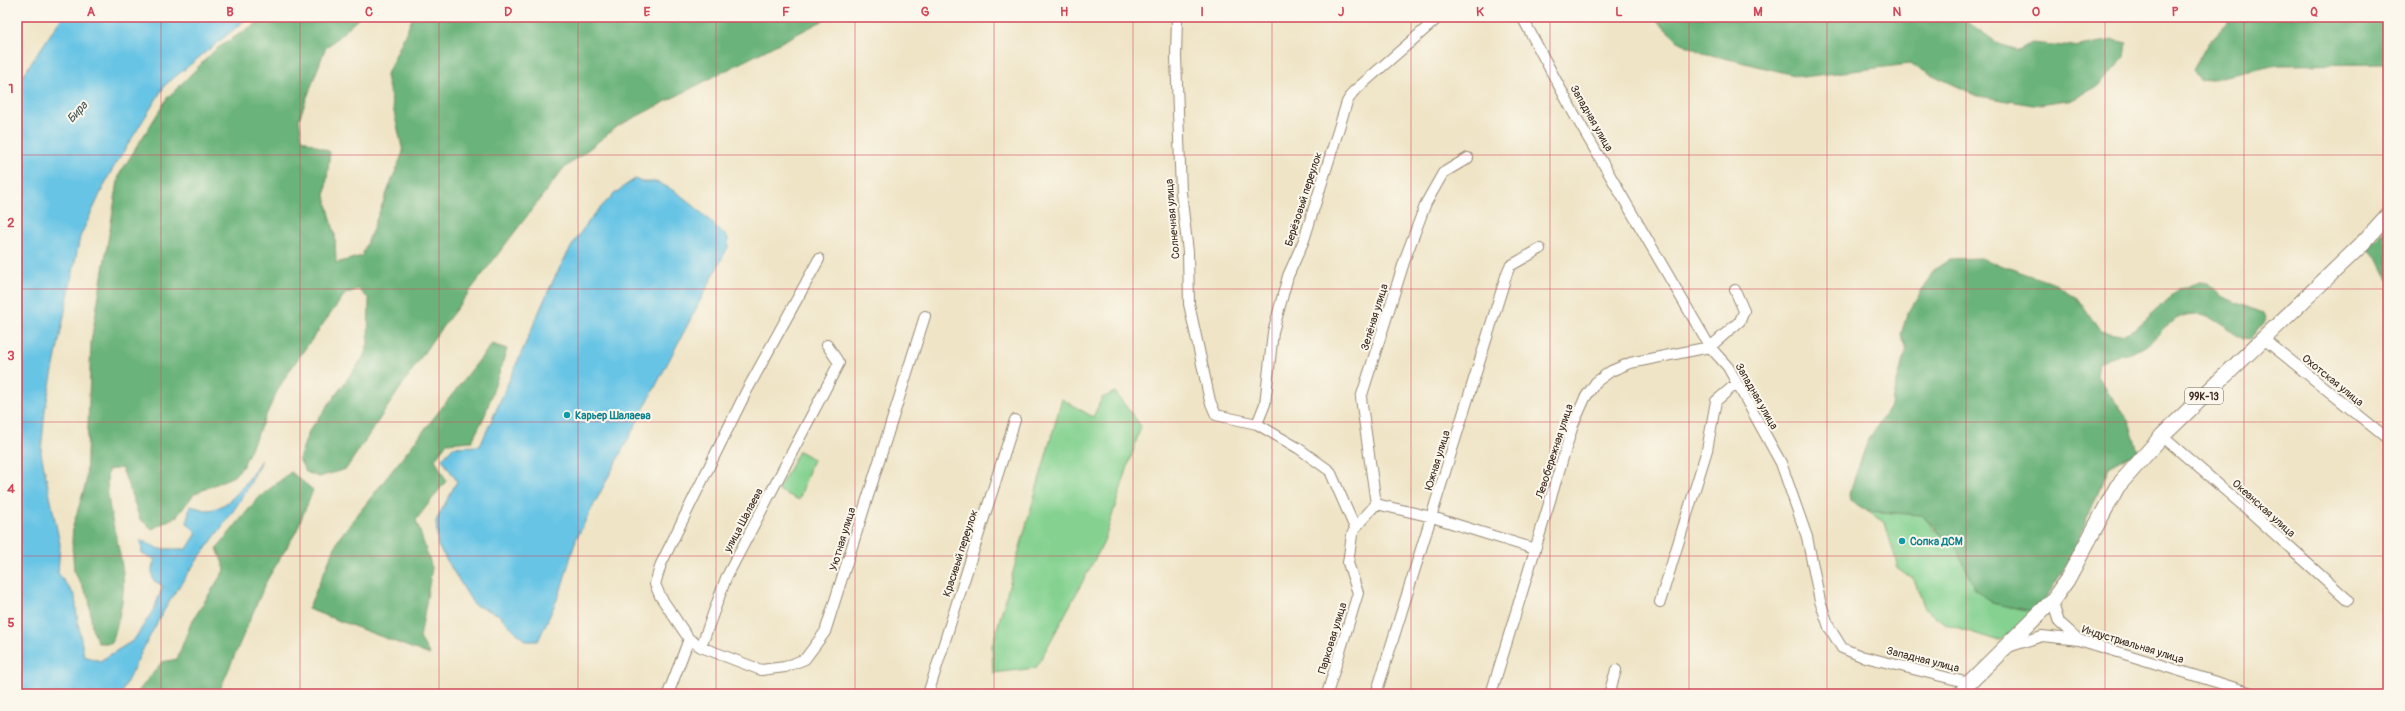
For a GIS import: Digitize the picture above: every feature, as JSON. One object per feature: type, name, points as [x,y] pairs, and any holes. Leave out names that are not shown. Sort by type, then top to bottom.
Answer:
[{"type":"main road","name":"99К-13","points":[[2002,649],[2052,601],[2067,580],[2118,487],[2162,436],[2360,246],[2388,215]]},
{"type":"main road","points":[[1965,689],[2002,649]]},
{"type":"street","name":"Солнечная улица","points":[[1177,17],[1176,57],[1181,184],[1188,252],[1189,304],[1210,401],[1216,415],[1257,424]]},
{"type":"street","name":"Берёзовый переулок","points":[[1257,424],[1265,404],[1272,332],[1288,276],[1304,240],[1347,102],[1353,92],[1438,17]]},
{"type":"street","name":"Западная улица","points":[[1522,17],[1574,112],[1710,347],[1728,367],[1781,463],[1807,537],[1820,601],[1829,627],[1842,648],[1861,656],[1965,689]]},
{"type":"street","name":"Зелёная улица","points":[[1376,504],[1361,398],[1406,256],[1426,203],[1443,173],[1468,158]]},
{"type":"street","name":"Южная улица","points":[[1376,694],[1507,273],[1510,266],[1540,249]]},
{"type":"street","points":[[701,647],[689,639],[660,596],[656,584],[661,564],[746,392],[819,259]]},
{"type":"street","name":"Левобережная улица","points":[[1491,694],[1573,425],[1585,398],[1596,382],[1611,370],[1630,363],[1710,347],[1740,321],[1744,311],[1735,290]]},
{"type":"street","name":"Уютная улица","points":[[701,647],[761,670],[779,668],[805,659],[825,632],[925,316]]},
{"type":"street","name":"Охотская улица","points":[[2264,339],[2388,439]]},
{"type":"street","name":"улица Шалаева","points":[[701,647],[726,578],[839,363],[827,345]]},
{"type":"street","points":[[1660,602],[1707,450],[1716,401],[1737,383]]},
{"type":"street","name":"Красивый переулок","points":[[928,694],[1015,420]]},
{"type":"street","points":[[1257,424],[1298,448],[1330,472],[1355,528]]},
{"type":"street","name":"Океанская улица","points":[[2162,436],[2247,509],[2348,600]]},
{"type":"street","points":[[1376,504],[1432,517],[1535,549]]},
{"type":"street","name":"Парковая улица","points":[[1327,694],[1358,593],[1348,563],[1355,528],[1376,504]]},
{"type":"street","points":[[2052,601],[2059,622],[2079,640]]},
{"type":"street","name":"Индустриальная улица","points":[[2002,649],[2042,636],[2079,640],[2255,694]]},
{"type":"street","points":[[668,694],[689,639]]},
{"type":"street","points":[[1609,694],[1616,670]]},
{"type":"green space","points":[[266,17],[360,17],[325,49],[299,119],[302,139],[330,152],[325,196],[335,235],[336,263],[362,256],[403,152],[386,76],[413,17],[830,17],[618,126],[562,170],[431,342],[346,469],[319,477],[306,472],[299,459],[309,431],[363,358],[368,344],[369,299],[358,289],[345,294],[294,364],[278,389],[243,466],[234,476],[194,494],[177,516],[152,529],[140,519],[122,468],[108,470],[108,496],[112,522],[121,560],[123,591],[119,617],[112,643],[98,643],[92,628],[89,599],[74,571],[72,542],[73,526],[86,483],[91,342],[119,175],[168,97],[216,49]]},
{"type":"green space","points":[[1653,17],[1944,17],[1966,21],[1999,44],[2018,50],[2032,43],[2074,47],[2113,40],[2127,43],[2125,57],[2098,86],[2074,99],[2033,105],[1978,96],[1909,64],[1803,77],[1703,53],[1679,42]]},
{"type":"green space","points":[[2233,17],[2388,17],[2388,64],[2278,65],[2201,81],[2193,70],[2208,43]]},
{"type":"green space","points":[[2388,228],[2388,280],[2377,258],[2366,248]]},
{"type":"green space","points":[[1980,258],[2055,284],[2077,298],[2100,331],[2121,335],[2135,329],[2180,289],[2199,282],[2208,283],[2223,297],[2263,313],[2266,320],[2250,340],[2243,339],[2214,320],[2205,316],[2196,314],[2186,315],[2176,319],[2165,327],[2142,348],[2110,357],[2099,363],[2097,376],[2129,421],[2138,451],[2109,467],[2069,561],[2037,612],[1992,603],[1975,589],[1959,552],[1922,515],[1867,511],[1850,500],[1849,494],[1868,440],[1891,405],[1906,348],[1901,334],[1907,315],[1934,270],[1950,259]]},
{"type":"green space","points":[[492,344],[507,349],[485,415],[472,441],[447,443],[435,459],[446,481],[416,520],[432,568],[420,638],[430,655],[308,609],[339,538]]},
{"type":"green space","points":[[1115,392],[1141,426],[1103,544],[1036,668],[993,673],[992,646],[1062,399],[1093,417],[1102,398]]},
{"type":"green space","points":[[799,451],[813,459],[799,500],[778,490]]},
{"type":"green space","points":[[291,472],[313,490],[296,532],[267,580],[218,694],[136,694],[162,662],[177,659],[191,623],[225,569],[217,548],[257,499]]},
{"type":"green space","points":[[1867,511],[1922,515],[1934,529],[1950,542],[1959,552],[1975,589],[1992,603],[2037,612],[2000,641],[1946,624],[1930,613],[1924,606],[1914,580],[1898,568],[1885,523]]},
{"type":"water","name":"Бира","points":[[62,17],[249,17],[165,85],[109,175],[80,237],[45,410],[41,453],[60,544],[58,573],[75,596],[84,656],[100,661],[134,640],[154,609],[163,586],[153,580],[152,569],[155,559],[142,554],[141,540],[159,549],[187,549],[197,533],[187,523],[190,506],[205,510],[214,509],[223,505],[245,484],[261,460],[254,476],[236,507],[194,564],[166,607],[150,635],[121,694],[17,694],[17,88],[22,77]]},
{"type":"water","name":"Карьер Шалаева","points":[[635,179],[642,182],[659,183],[687,200],[728,238],[728,247],[576,539],[560,593],[538,641],[525,641],[498,614],[474,605],[438,546],[436,521],[457,481],[442,459],[453,447],[480,446],[546,295],[569,251],[582,230],[598,211],[615,194]]},
{"type":"place","name":"Карьер Шалаева","points":[[567,415]]},
{"type":"place","name":"Сопка ДСМ","points":[[1902,541]]}]
